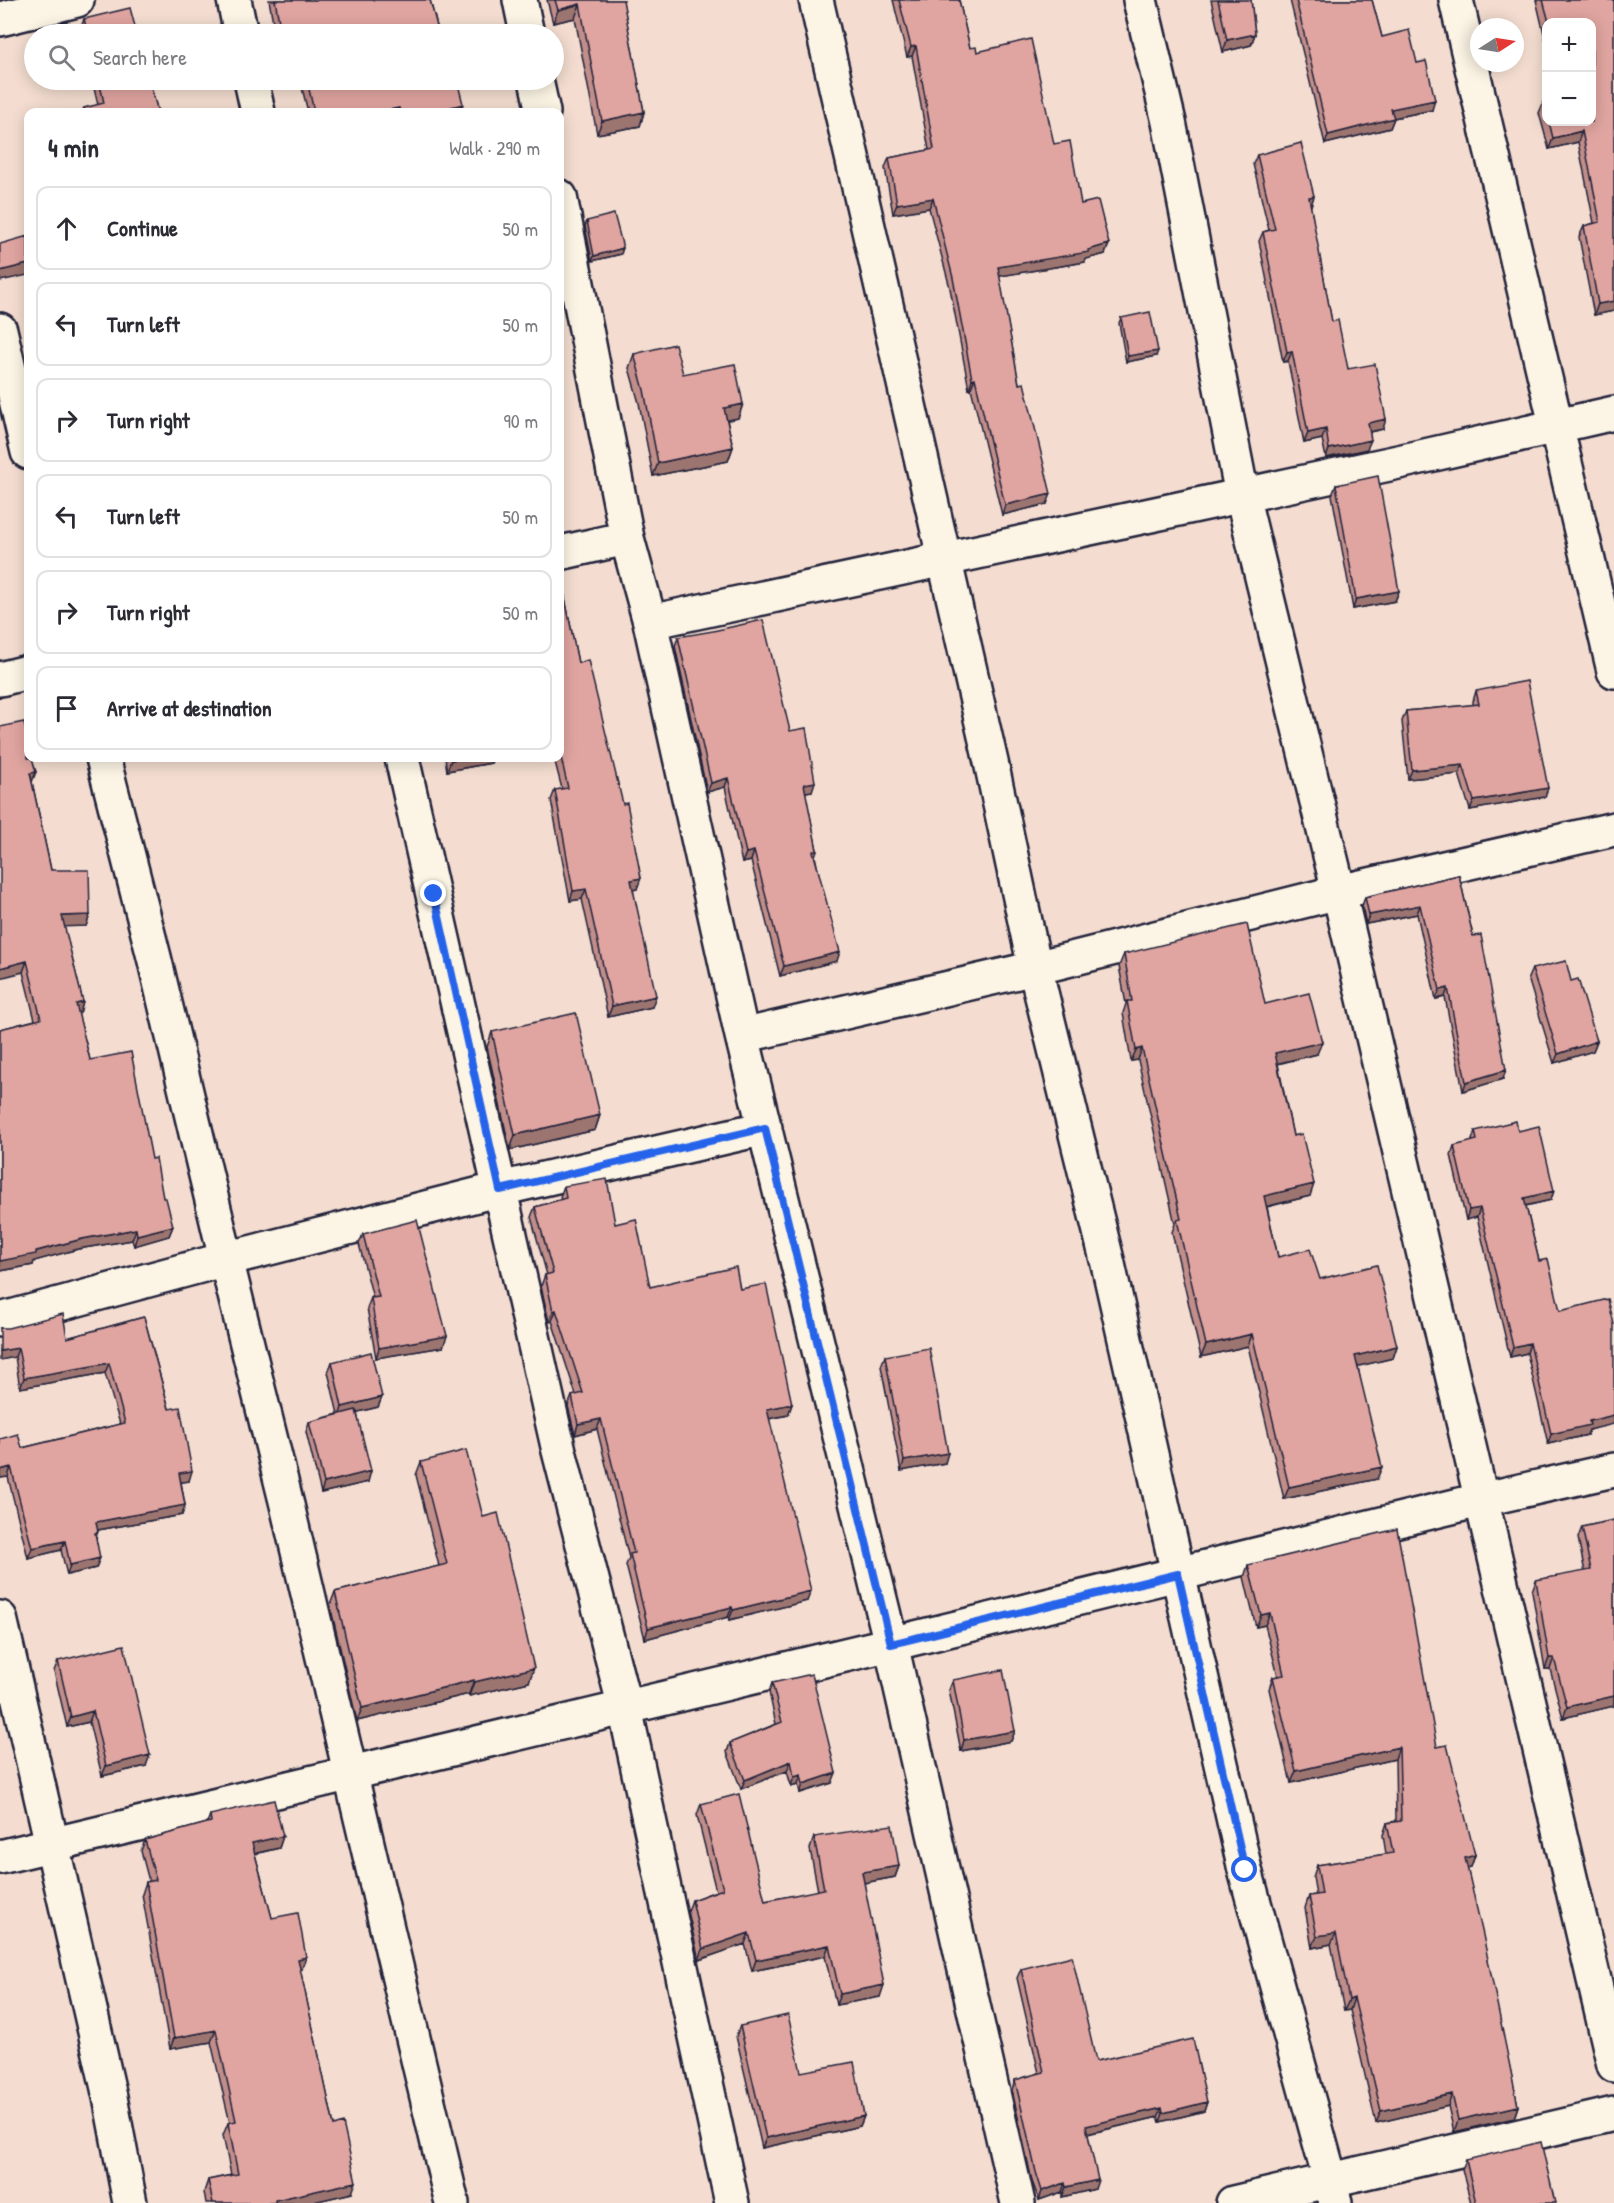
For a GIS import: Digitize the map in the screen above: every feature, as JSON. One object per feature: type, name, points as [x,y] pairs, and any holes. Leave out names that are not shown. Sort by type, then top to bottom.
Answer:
[{"type":"street","points":[[0,19],[77,0]]},
{"type":"street","points":[[234,0],[239,24]]},
{"type":"street","points":[[520,0],[525,24]]},
{"type":"street","points":[[816,0],[991,762],[1035,968],[1108,1264],[1245,1870],[1333,2191]]},
{"type":"street","points":[[1140,0],[1169,122],[1242,495],[1339,892],[1614,2065]]},
{"type":"street","points":[[1456,0],[1614,671]]},
{"type":"street","points":[[253,90],[257,108]]},
{"type":"street","points":[[538,90],[542,108]]},
{"type":"street","points":[[564,217],[627,538],[650,622],[742,1036],[891,1644],[1018,2203]]},
{"type":"street","points":[[0,330],[24,435]]},
{"type":"street","points":[[650,622],[1614,413]]},
{"type":"street","points":[[564,552],[627,538]]},
{"type":"street","points":[[0,679],[24,673]]},
{"type":"street","points":[[104,762],[154,957],[351,1772],[452,2203]]},
{"type":"street","points":[[403,762],[559,1451],[625,1708],[732,2203]]},
{"type":"street","points":[[742,1036],[1035,968],[1339,892],[1614,829]]},
{"type":"street","points":[[0,1320],[226,1259],[500,1190],[765,1128]]},
{"type":"street","points":[[0,1857],[891,1644],[1480,1500],[1614,1470]]},
{"type":"street","points":[[0,1618],[50,1845],[110,2097],[130,2203]]},
{"type":"street","points":[[1233,2203],[1333,2191],[1614,2114]]},
{"type":"building","points":[[275,0],[430,0],[436,24],[279,24]]},
{"type":"building","points":[[555,0],[623,0],[644,112],[602,121],[580,4],[558,10]]},
{"type":"building","points":[[899,0],[959,0],[970,48],[976,47],[977,52],[1031,39],[1054,144],[1070,141],[1081,204],[1098,200],[1109,244],[1088,250],[1089,252],[998,267],[1019,384],[1024,383],[1051,494],[1005,505],[975,378],[972,379],[953,278],[933,198],[897,204],[889,158],[934,149],[916,46],[911,47]]},
{"type":"building","points":[[1218,0],[1251,0],[1255,34],[1227,40]]},
{"type":"building","points":[[1296,0],[1372,0],[1382,37],[1409,30],[1417,63],[1426,61],[1435,100],[1391,109],[1394,118],[1328,135]]},
{"type":"building","points":[[1543,0],[1614,0],[1614,301],[1598,304],[1584,226],[1600,222],[1582,131],[1553,138],[1550,126],[1596,126],[1596,18],[1548,18]]},
{"type":"building","points":[[130,8],[134,24],[85,24],[84,19]]},
{"type":"building","points":[[101,90],[152,90],[157,108],[84,108],[104,103]]},
{"type":"building","points":[[309,90],[460,90],[463,104],[447,108],[313,108]]},
{"type":"building","points":[[1301,143],[1314,196],[1309,197],[1332,322],[1338,320],[1348,369],[1375,364],[1386,419],[1368,423],[1371,440],[1329,449],[1326,429],[1308,433],[1292,351],[1287,352],[1263,232],[1275,229],[1257,155]]},
{"type":"building","points":[[614,214],[623,248],[594,256],[587,221]]},
{"type":"building","points":[[24,237],[24,265],[0,271],[0,244]]},
{"type":"building","points":[[1150,312],[1158,351],[1128,356],[1121,318]]},
{"type":"building","points":[[675,344],[683,374],[735,364],[743,404],[724,408],[733,447],[658,463],[644,390],[634,354]]},
{"type":"building","points":[[1378,476],[1399,591],[1356,599],[1336,485]]},
{"type":"building","points":[[564,593],[578,663],[588,660],[623,804],[627,803],[641,878],[631,880],[656,996],[612,1006],[586,889],[573,891],[555,790],[568,788],[562,762],[564,762]]},
{"type":"building","points":[[763,620],[790,731],[806,728],[815,782],[804,784],[817,850],[813,851],[840,952],[784,966],[754,851],[746,853],[728,778],[711,783],[678,637]]},
{"type":"building","points":[[1527,681],[1548,788],[1474,801],[1463,765],[1412,770],[1406,711],[1479,704],[1476,691]]},
{"type":"building","points":[[24,722],[24,762],[33,762],[36,772],[30,773],[51,870],[89,870],[90,915],[62,916],[83,1002],[76,1004],[90,1060],[131,1052],[152,1159],[156,1158],[163,1198],[166,1198],[173,1226],[137,1235],[136,1229],[82,1239],[36,1251],[36,1254],[0,1261],[0,1029],[41,1019],[27,961],[0,968],[0,727]]},
{"type":"building","points":[[1459,875],[1473,936],[1481,935],[1506,1070],[1466,1082],[1448,988],[1440,990],[1420,905],[1369,915],[1365,897]]},
{"type":"building","points":[[1247,924],[1265,1004],[1309,993],[1322,1042],[1275,1053],[1293,1136],[1302,1134],[1314,1184],[1264,1196],[1278,1257],[1310,1249],[1320,1279],[1377,1265],[1397,1346],[1355,1356],[1382,1467],[1289,1487],[1252,1334],[1206,1345],[1177,1220],[1181,1219],[1142,1048],[1136,1050],[1127,1001],[1132,1001],[1124,954]]},
{"type":"building","points":[[1566,961],[1571,981],[1578,979],[1597,1041],[1558,1054],[1532,969]]},
{"type":"building","points":[[576,1013],[600,1115],[515,1135],[492,1032]]},
{"type":"building","points":[[1516,1121],[1518,1131],[1539,1126],[1554,1191],[1524,1198],[1539,1261],[1548,1259],[1560,1311],[1608,1299],[1614,1324],[1614,1415],[1589,1421],[1590,1425],[1551,1434],[1530,1343],[1513,1347],[1480,1208],[1469,1210],[1454,1146],[1477,1140],[1475,1131]]},
{"type":"building","points":[[607,1179],[615,1224],[636,1219],[650,1287],[736,1267],[740,1289],[766,1284],[792,1404],[767,1409],[811,1591],[733,1610],[732,1607],[648,1628],[630,1554],[634,1553],[601,1419],[578,1424],[572,1396],[583,1393],[556,1310],[553,1311],[545,1275],[553,1273],[535,1207],[566,1198],[564,1186]]},
{"type":"building","points":[[417,1220],[447,1336],[379,1348],[371,1298],[379,1297],[363,1234]]},
{"type":"building","points":[[63,1314],[67,1338],[144,1317],[169,1409],[180,1407],[192,1471],[179,1473],[185,1505],[96,1522],[98,1532],[95,1533],[100,1558],[70,1565],[65,1541],[32,1548],[11,1467],[0,1470],[0,1439],[18,1434],[22,1448],[125,1423],[109,1363],[24,1378],[18,1348],[0,1351],[0,1328]]},
{"type":"building","points":[[929,1348],[948,1453],[904,1461],[885,1356]]},
{"type":"building","points":[[371,1352],[382,1397],[342,1407],[332,1362]]},
{"type":"building","points":[[356,1410],[371,1471],[324,1483],[309,1422]]},
{"type":"building","points":[[466,1450],[483,1517],[498,1513],[534,1668],[474,1682],[474,1680],[362,1708],[335,1592],[447,1564],[421,1462]]},
{"type":"building","points":[[1614,1520],[1614,1696],[1567,1707],[1554,1658],[1549,1658],[1536,1580],[1591,1570],[1582,1527]]},
{"type":"building","points":[[1397,1529],[1437,1747],[1447,1745],[1475,1855],[1465,1858],[1518,2106],[1458,2120],[1452,2094],[1381,2111],[1354,1998],[1349,2000],[1336,1933],[1317,1936],[1309,1896],[1322,1894],[1317,1865],[1393,1853],[1387,1823],[1401,1821],[1399,1747],[1296,1771],[1273,1677],[1284,1675],[1270,1613],[1261,1615],[1248,1565]]},
{"type":"building","points":[[124,1645],[150,1755],[106,1766],[93,1711],[71,1717],[58,1661]]},
{"type":"building","points":[[1003,1670],[1015,1731],[964,1740],[953,1680]]},
{"type":"building","points":[[812,1674],[836,1773],[803,1784],[801,1775],[794,1777],[791,1761],[745,1780],[730,1743],[782,1722],[772,1683]]},
{"type":"building","points":[[739,1794],[765,1901],[824,1889],[814,1837],[892,1825],[899,1866],[862,1872],[884,1985],[840,1994],[829,1945],[756,1960],[749,1933],[703,1949],[692,1900],[723,1889],[701,1804]]},
{"type":"building","points":[[274,1800],[283,1836],[252,1843],[272,1918],[298,1913],[306,1957],[298,1959],[334,2126],[343,2123],[356,2182],[275,2200],[275,2203],[213,2203],[208,2180],[238,2174],[228,2123],[236,2121],[216,2030],[174,2038],[146,1882],[156,1880],[145,1840],[211,1822],[210,1815]]},
{"type":"building","points":[[1072,1956],[1096,2061],[1193,2039],[1207,2102],[1163,2113],[1162,2108],[1086,2126],[1098,2180],[1066,2187],[1065,2183],[1042,2191],[1015,2080],[1044,2072],[1021,1969]]},
{"type":"building","points":[[788,2015],[801,2072],[854,2062],[864,2116],[766,2138],[740,2026]]},
{"type":"building","points":[[1541,2142],[1555,2203],[1476,2203],[1466,2160]]},
{"type":"route","points":[[434,894],[500,1190],[765,1128],[891,1644],[1178,1574],[1245,1870]]}]
